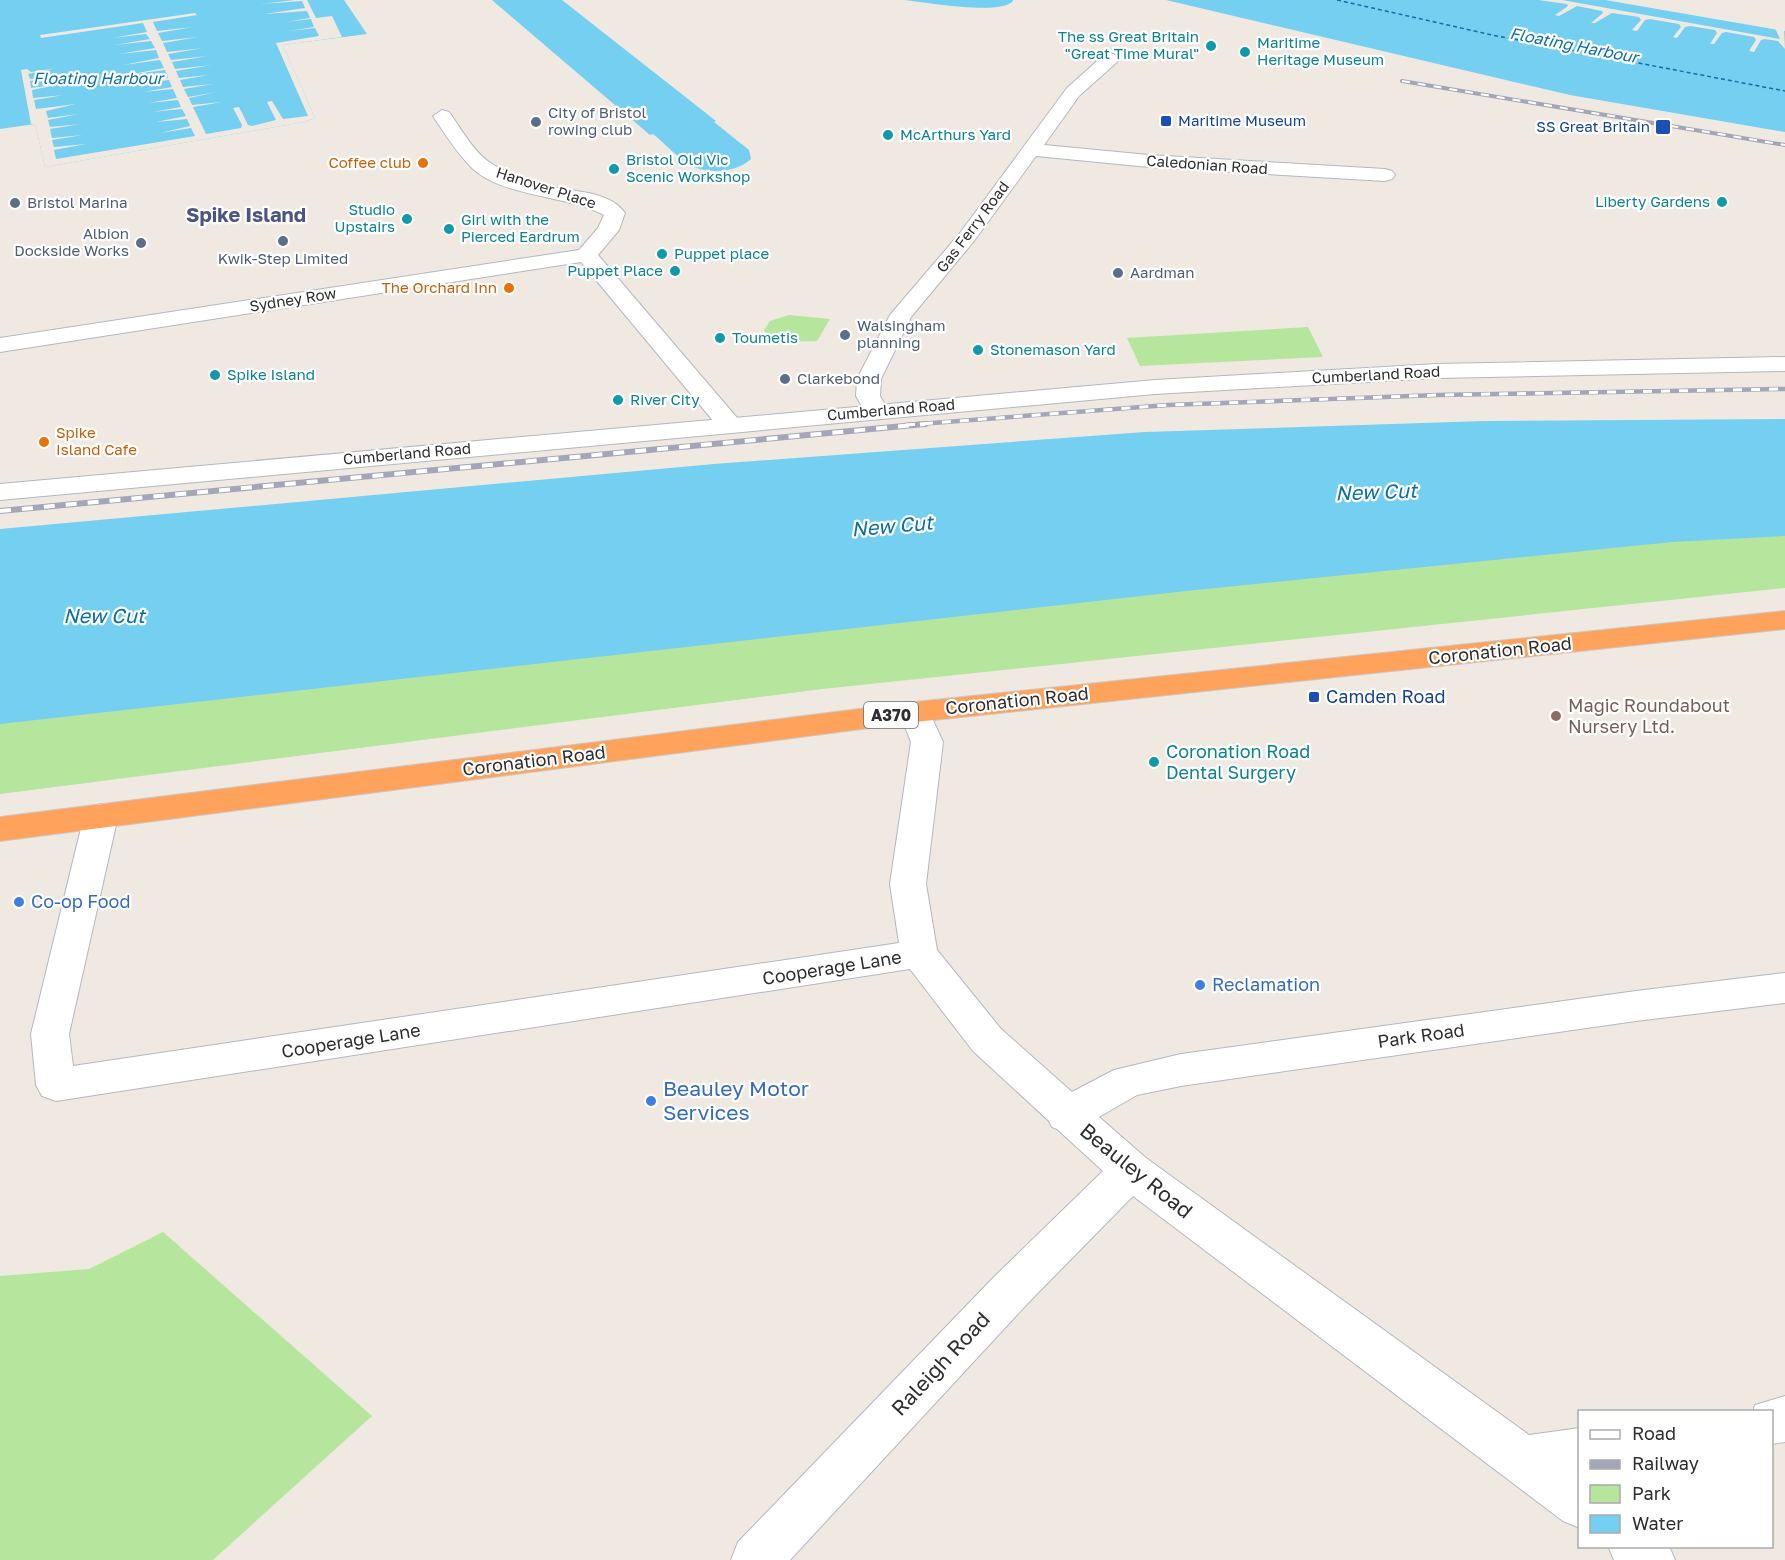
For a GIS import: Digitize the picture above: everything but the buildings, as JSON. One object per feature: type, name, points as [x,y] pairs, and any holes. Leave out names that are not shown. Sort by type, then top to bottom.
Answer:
[{"type":"highway","name":"Coronation Road","points":[[0,829],[915,712],[1785,620]]},
{"type":"street","name":"Gas Ferry Road","points":[[877,412],[868,396],[868,379],[901,315],[967,237],[1073,92],[1112,58]]},
{"type":"street","name":"Hanover Place","points":[[442,116],[480,165],[502,177],[544,191],[592,201],[615,213],[608,231],[586,255]]},
{"type":"street","name":"Caledonian Road","points":[[1030,150],[1149,161],[1385,175]]},
{"type":"street","name":"Sydney Row","points":[[0,345],[586,255]]},
{"type":"street","points":[[586,255],[729,424]]},
{"type":"street","name":"Cumberland Road","points":[[0,492],[729,424],[1291,378],[1437,371],[1785,364]]},
{"type":"street","name":"Beauley Road","points":[[915,712],[927,742],[908,884],[919,954],[987,1040],[1066,1115],[1131,1172],[1578,1502]]},
{"type":"street","name":"Cooperage Lane","points":[[101,816],[50,1034],[56,1085],[919,954]]},
{"type":"street","name":"Park Road","points":[[1066,1115],[1128,1082],[1181,1070],[1636,1006],[1785,988]]},
{"type":"street","name":"Raleigh Road","points":[[756,1560],[1011,1290],[1131,1172]]},
{"type":"street","points":[[1523,1460],[1578,1451]]},
{"type":"street","points":[[1635,1548],[1650,1560]]},
{"type":"green space","points":[[789,315],[830,319],[817,341],[770,342],[764,330],[770,321]]},
{"type":"green space","points":[[1308,327],[1323,357],[1140,366],[1127,338]]},
{"type":"green space","points":[[1785,520],[1785,588],[822,689],[0,794],[0,660]]},
{"type":"green space","points":[[163,1232],[372,1416],[213,1560],[0,1560],[0,1276],[89,1269]]},
{"type":"water","name":"Floating Harbour","points":[[0,0],[344,0],[367,34],[283,45],[315,118],[304,122],[45,167],[35,124],[0,129]]},
{"type":"water","points":[[492,0],[562,0],[716,121],[714,122],[749,150],[751,159],[739,167],[716,171],[708,171],[688,164],[653,134],[650,135]]},
{"type":"water","points":[[904,0],[1013,1],[1005,5],[978,8]]},
{"type":"water","name":"Floating Harbour","points":[[1166,0],[1605,0],[1785,31],[1785,132],[1570,95]]},
{"type":"water","name":"New Cut","points":[[1785,419],[1785,536],[1672,542],[1186,591],[0,724],[0,529],[714,464],[1145,432],[1484,421]]},
{"type":"pier","points":[[307,0],[316,18],[332,16],[342,37],[283,45],[315,118],[304,122],[45,167],[35,124],[31,124],[21,70],[27,69],[31,72],[57,68],[28,74],[30,79],[59,75],[30,81],[31,88],[61,84],[32,90],[33,98],[64,95],[34,100],[36,109],[76,104],[46,111],[48,118],[79,114],[48,120],[50,127],[81,124],[50,129],[52,138],[83,135],[52,140],[54,147],[86,144],[54,150],[56,159],[195,136],[191,128],[160,133],[190,126],[187,119],[156,122],[186,116],[182,109],[152,112],[181,107],[178,100],[148,103],[177,98],[173,89],[143,92],[172,87],[169,80],[140,83],[168,78],[165,70],[127,75],[164,68],[160,60],[123,65],[159,58],[156,50],[119,54],[155,48],[151,41],[115,45],[150,39],[146,34],[112,38],[147,32],[143,23],[41,38],[40,35],[195,13],[197,15],[153,22],[157,31],[193,27],[158,33],[162,41],[198,37],[163,43],[167,52],[203,48],[168,54],[171,60],[208,56],[172,62],[175,69],[212,65],[176,71],[179,78],[209,75],[180,80],[183,87],[213,84],[184,89],[188,97],[217,92],[189,98],[192,105],[222,102],[193,107],[206,134],[241,128],[242,125],[233,108],[239,107],[248,125],[276,120],[267,102],[272,101],[283,119],[308,116],[276,43],[319,36],[315,28],[289,31],[314,27],[311,19],[285,22],[310,18],[307,11],[264,14],[305,8],[302,1],[260,4]]},
{"type":"pier","points":[[1538,0],[1562,0],[1780,39],[1774,26],[1784,28],[1785,49],[1778,41],[1765,39],[1761,40],[1754,52],[1749,51],[1756,40],[1754,37],[1726,32],[1722,33],[1714,44],[1710,44],[1717,33],[1715,30],[1690,26],[1685,27],[1677,38],[1673,37],[1681,27],[1679,24],[1650,19],[1645,20],[1637,31],[1632,30],[1641,20],[1639,17],[1612,13],[1591,23],[1603,13],[1602,11],[1577,6],[1559,16],[1555,15],[1568,6],[1567,4]]},
{"type":"ferry route","points":[[1337,0],[1492,35],[1785,91]]},
{"type":"railway","points":[[1402,81],[1785,145]]},
{"type":"railway","points":[[906,425],[1168,405],[1438,395],[1785,389]]},
{"type":"railway","points":[[0,511],[925,424]]},
{"type":"place","name":"The ss Great Britain \"Great Time Mural\"","points":[[1211,46]]},
{"type":"place","name":"Maritime Heritage Museum","points":[[1245,52]]},
{"type":"place","name":"Maritime Museum","points":[[1166,121]]},
{"type":"place","name":"City of Bristol rowing club","points":[[536,122]]},
{"type":"place","name":"SS Great Britain","points":[[1663,127]]},
{"type":"place","name":"McArthurs Yard","points":[[888,135]]},
{"type":"place","name":"Coffee club","points":[[423,163]]},
{"type":"place","name":"Bristol Old Vic Scenic Workshop","points":[[614,169]]},
{"type":"place","name":"Liberty Gardens","points":[[1722,202]]},
{"type":"place","name":"Bristol Marina","points":[[15,203]]},
{"type":"place","name":"Studio Upstairs","points":[[407,219]]},
{"type":"place","name":"Girl with the Pierced Eardrum","points":[[449,229]]},
{"type":"place","name":"Kwik-Step Limited","points":[[283,241]]},
{"type":"place","name":"Albion Dockside Works","points":[[141,243]]},
{"type":"place","name":"Puppet place","points":[[662,254]]},
{"type":"place","name":"Puppet Place","points":[[675,271]]},
{"type":"place","name":"Aardman","points":[[1118,273]]},
{"type":"place","name":"The Orchard Inn","points":[[509,288]]},
{"type":"place","name":"Walsingham planning","points":[[845,335]]},
{"type":"place","name":"Toumetis","points":[[720,338]]},
{"type":"place","name":"Stonemason Yard","points":[[978,350]]},
{"type":"place","name":"Spike Island","points":[[215,375]]},
{"type":"place","name":"Clarkebond","points":[[785,379]]},
{"type":"place","name":"River City","points":[[618,400]]},
{"type":"place","name":"Spike Island Cafe","points":[[44,442]]},
{"type":"place","name":"Camden Road","points":[[1314,697]]},
{"type":"place","name":"Magic Roundabout Nursery Ltd.","points":[[1556,716]]},
{"type":"place","name":"Coronation Road Dental Surgery","points":[[1154,762]]},
{"type":"place","name":"Co-op Food","points":[[19,902]]},
{"type":"place","name":"Reclamation","points":[[1200,985]]},
{"type":"place","name":"Beauley Motor Services","points":[[651,1101]]},
{"type":"district","name":"Spike Island","points":[[246,215]]}]
